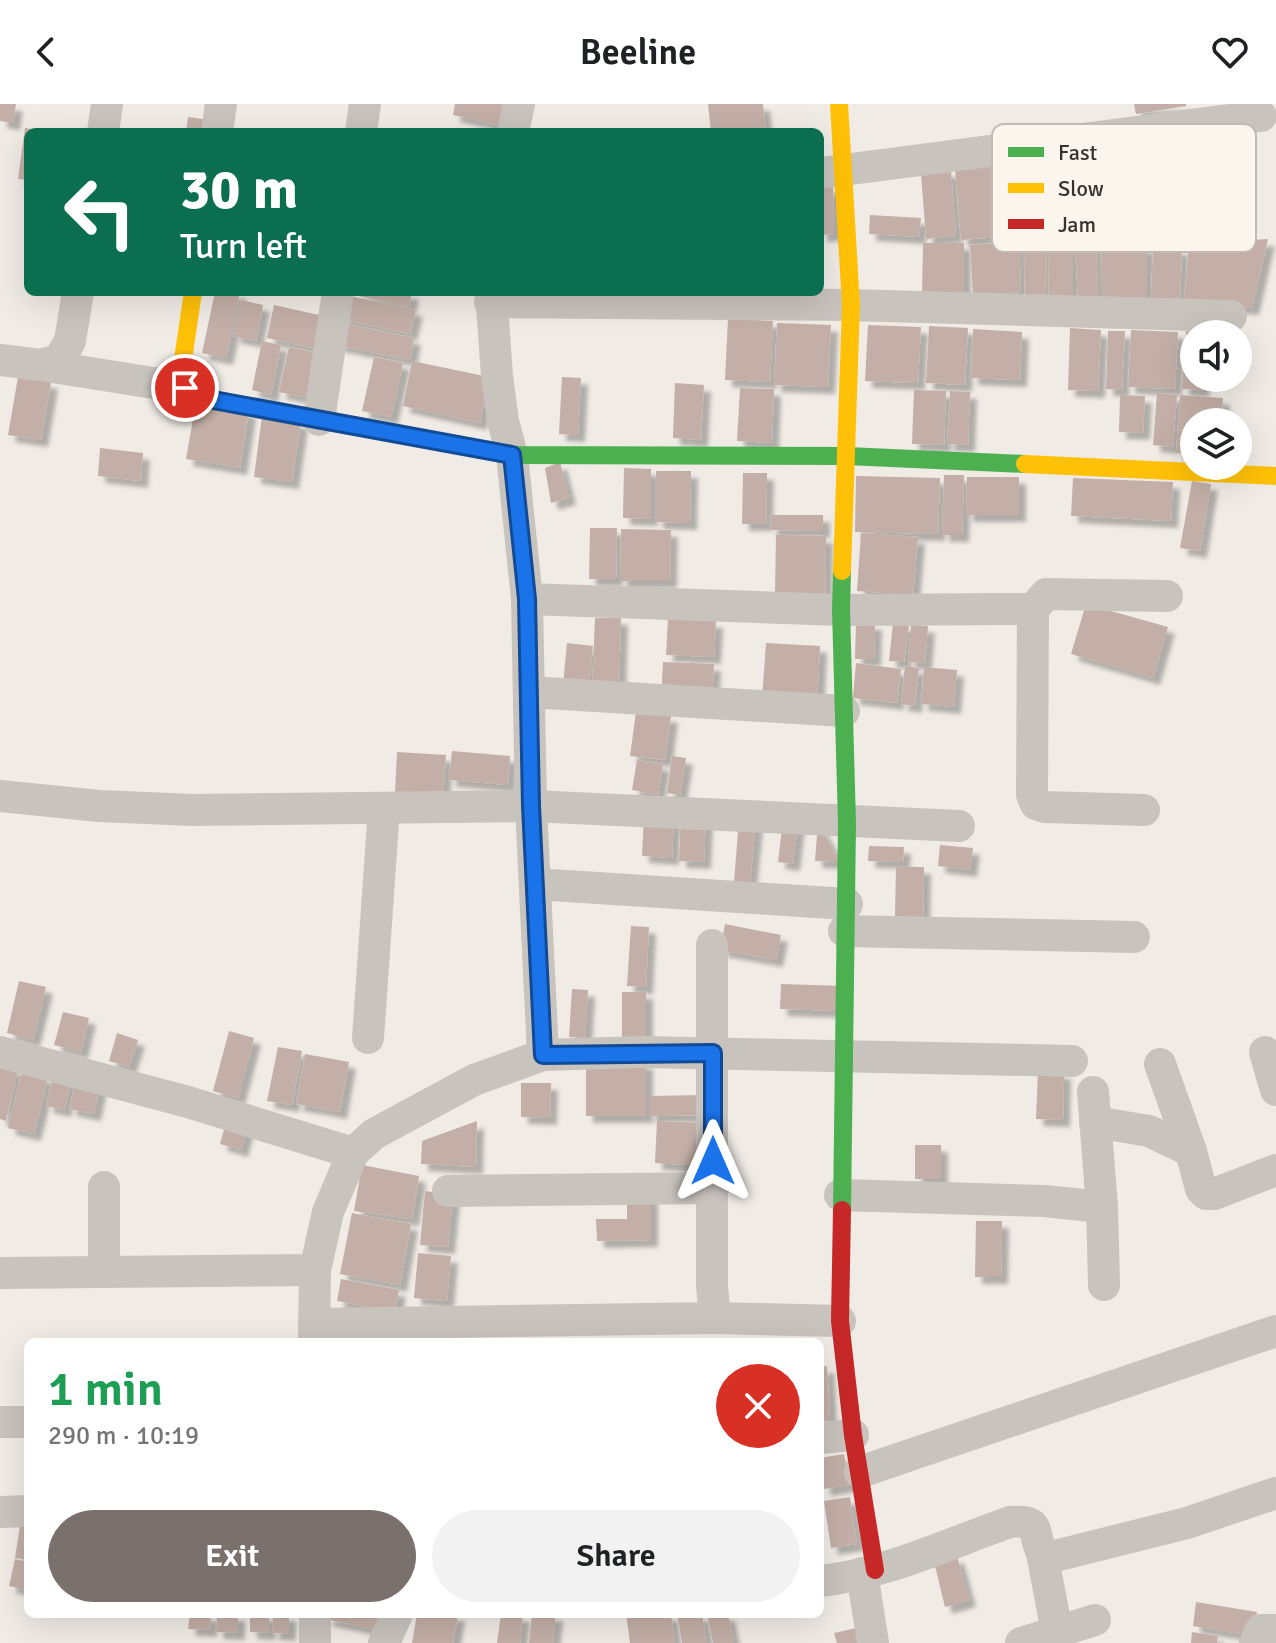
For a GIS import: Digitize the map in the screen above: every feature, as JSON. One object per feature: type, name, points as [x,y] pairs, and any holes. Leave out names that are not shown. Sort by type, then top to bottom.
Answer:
[{"type":"street","points":[[104,128],[107,104]]},
{"type":"street","points":[[218,128],[221,104]]},
{"type":"street","points":[[362,128],[365,104]]},
{"type":"street","points":[[514,128],[519,104]]},
{"type":"street","points":[[839,104],[833,172],[851,305],[841,610],[847,823],[840,1321],[860,1472],[873,1643]]},
{"type":"street","points":[[1200,124],[1261,116]]},
{"type":"street","points":[[833,172],[992,151]]},
{"type":"street","points":[[40,365],[59,360],[70,341],[77,296]]},
{"type":"street","points":[[185,388],[181,373],[192,296]]},
{"type":"street","points":[[319,420],[337,296]]},
{"type":"street","points":[[543,1055],[531,806],[527,599],[512,455],[503,421],[491,297],[1231,316]]},
{"type":"street","points":[[0,360],[185,388],[197,397],[512,455],[847,456],[1276,476]]},
{"type":"street","points":[[1144,810],[1045,807],[1036,804],[1032,795],[1033,609],[1046,594],[1167,596]]},
{"type":"street","points":[[527,599],[841,610],[1033,609]]},
{"type":"street","points":[[529,692],[844,711]]},
{"type":"street","points":[[0,796],[99,806],[177,809],[531,806],[959,826]]},
{"type":"street","points":[[368,1038],[384,808]]},
{"type":"street","points":[[536,884],[846,918],[1134,937]]},
{"type":"street","points":[[712,945],[712,1286],[715,1318]]},
{"type":"street","points":[[0,1052],[188,1102],[353,1153]]},
{"type":"street","points":[[1265,1052],[1276,1090]]},
{"type":"street","points":[[840,1321],[715,1318],[314,1333],[315,1270],[328,1212],[353,1153],[374,1134],[474,1080],[543,1055],[713,1053],[1072,1061]]},
{"type":"street","points":[[1160,1064],[1201,1189],[1206,1194],[1214,1194],[1276,1170]]},
{"type":"street","points":[[1104,1285],[1094,1107],[1191,1151]]},
{"type":"street","points":[[104,1187],[104,1272]]},
{"type":"street","points":[[448,1191],[713,1188]]},
{"type":"street","points":[[840,1195],[1044,1201],[1102,1207]]},
{"type":"street","points":[[0,1273],[315,1270]]},
{"type":"street","points":[[860,1472],[1276,1331]]},
{"type":"street","points":[[0,1422],[24,1422]]},
{"type":"street","points":[[824,1438],[853,1435]]},
{"type":"street","points":[[1042,1553],[1055,1556],[1187,1523],[1276,1493]]},
{"type":"street","points":[[0,1512],[24,1511]]},
{"type":"street","points":[[824,1580],[869,1571],[1010,1522],[1023,1521],[1035,1526],[1057,1632]]},
{"type":"street","points":[[315,1618],[315,1643]]},
{"type":"street","points":[[384,1643],[395,1618]]},
{"type":"street","points":[[1021,1643],[1095,1620]]},
{"type":"street","points":[[1255,1643],[1261,1630],[1276,1630]]},
{"type":"building","points":[[0,104],[16,104],[13,123],[0,121]]},
{"type":"building","points":[[455,104],[510,104],[506,127],[453,115]]},
{"type":"building","points":[[708,104],[763,104],[766,128],[711,128]]},
{"type":"building","points":[[1134,104],[1186,104],[1186,106],[1136,114]]},
{"type":"building","points":[[188,117],[210,120],[209,128],[187,128]]},
{"type":"building","points":[[24,135],[24,180],[18,179]]},
{"type":"building","points":[[992,166],[992,238],[961,240],[955,170]]},
{"type":"building","points":[[951,170],[956,236],[926,239],[921,173]]},
{"type":"building","points":[[824,186],[833,186],[834,234],[824,235]]},
{"type":"building","points":[[870,215],[921,218],[919,237],[869,234]]},
{"type":"building","points":[[1268,239],[1252,308],[1184,302],[1188,252],[1256,252],[1256,240]]},
{"type":"building","points":[[923,243],[964,243],[964,296],[922,296]]},
{"type":"building","points":[[992,244],[992,252],[1019,252],[1021,292],[973,295],[970,245]]},
{"type":"building","points":[[1024,252],[1046,252],[1047,300],[1025,301]]},
{"type":"building","points":[[1048,252],[1073,252],[1073,302],[1049,302]]},
{"type":"building","points":[[1075,252],[1096,252],[1098,298],[1078,298]]},
{"type":"building","points":[[1102,252],[1147,252],[1147,301],[1102,301]]},
{"type":"building","points":[[1153,252],[1182,252],[1180,299],[1151,298]]},
{"type":"building","points":[[214,296],[239,296],[226,358],[202,353]]},
{"type":"building","points":[[345,296],[416,310],[410,334],[340,319]]},
{"type":"building","points":[[359,296],[411,296],[409,307]]},
{"type":"building","points":[[241,300],[263,305],[256,341],[233,336]]},
{"type":"building","points":[[274,305],[328,317],[321,350],[267,338]]},
{"type":"building","points":[[728,319],[773,321],[770,382],[725,380]]},
{"type":"building","points":[[342,323],[414,338],[410,360],[337,345]]},
{"type":"building","points":[[777,323],[831,325],[828,387],[774,385]]},
{"type":"building","points":[[868,325],[921,327],[918,383],[865,381]]},
{"type":"building","points":[[929,326],[968,328],[965,385],[926,383]]},
{"type":"building","points":[[1070,328],[1101,330],[1098,391],[1068,390]]},
{"type":"building","points":[[973,329],[1022,332],[1020,380],[971,378]]},
{"type":"building","points":[[1131,330],[1178,332],[1175,389],[1128,387]]},
{"type":"building","points":[[1108,331],[1125,331],[1122,390],[1106,389]]},
{"type":"building","points":[[262,341],[281,345],[271,395],[252,390]]},
{"type":"building","points":[[289,347],[322,354],[313,399],[279,392]]},
{"type":"building","points":[[374,357],[403,363],[391,417],[362,411]]},
{"type":"building","points":[[412,361],[489,377],[480,423],[403,406]]},
{"type":"building","points":[[18,377],[51,382],[41,440],[8,435]]},
{"type":"building","points":[[562,377],[581,378],[578,435],[559,434]]},
{"type":"building","points":[[675,383],[704,385],[701,440],[673,438]]},
{"type":"building","points":[[740,388],[774,389],[772,443],[737,441]]},
{"type":"building","points":[[914,390],[946,391],[944,445],[912,444]]},
{"type":"building","points":[[950,391],[970,392],[968,445],[947,444]]},
{"type":"building","points":[[1157,393],[1177,395],[1173,447],[1153,445]]},
{"type":"building","points":[[1120,395],[1145,396],[1143,433],[1119,432]]},
{"type":"building","points":[[1180,395],[1223,398],[1222,408],[1180,408],[1180,453],[1176,453]]},
{"type":"building","points":[[196,402],[249,411],[240,468],[186,459]]},
{"type":"building","points":[[262,416],[301,422],[292,482],[254,477]]},
{"type":"building","points":[[100,448],[143,453],[141,481],[98,476]]},
{"type":"building","points":[[560,462],[569,498],[551,503],[545,468]]},
{"type":"building","points":[[624,468],[651,469],[651,519],[623,518]]},
{"type":"building","points":[[656,471],[691,471],[690,523],[656,522]]},
{"type":"building","points":[[743,473],[767,473],[766,524],[742,524]]},
{"type":"building","points":[[944,475],[964,475],[962,535],[942,535]]},
{"type":"building","points":[[856,476],[940,478],[938,534],[855,532]]},
{"type":"building","points":[[967,477],[1019,477],[1019,515],[966,515]]},
{"type":"building","points":[[1073,478],[1173,482],[1171,521],[1071,516]]},
{"type":"building","points":[[1192,481],[1211,484],[1200,551],[1180,548]]},
{"type":"building","points":[[771,515],[823,515],[823,531],[770,530]]},
{"type":"building","points":[[590,528],[617,528],[616,579],[589,579]]},
{"type":"building","points":[[621,529],[671,530],[670,581],[620,581]]},
{"type":"building","points":[[861,533],[918,537],[913,595],[857,591]]},
{"type":"building","points":[[776,535],[826,536],[825,596],[775,596]]},
{"type":"building","points":[[1086,604],[1168,627],[1153,678],[1071,654]]},
{"type":"building","points":[[595,618],[621,618],[619,690],[592,689]]},
{"type":"building","points":[[668,619],[716,621],[714,657],[666,655]]},
{"type":"building","points":[[856,623],[875,623],[874,659],[855,659]]},
{"type":"building","points":[[893,623],[909,625],[904,662],[889,661]]},
{"type":"building","points":[[911,625],[928,626],[925,663],[908,662]]},
{"type":"building","points":[[567,643],[593,646],[589,687],[563,685]]},
{"type":"building","points":[[766,643],[820,646],[817,703],[762,699]]},
{"type":"building","points":[[663,662],[714,664],[712,702],[661,700]]},
{"type":"building","points":[[856,663],[901,669],[897,703],[853,698]]},
{"type":"building","points":[[905,666],[919,668],[915,706],[901,704]]},
{"type":"building","points":[[924,667],[957,670],[954,707],[921,704]]},
{"type":"building","points":[[636,712],[671,716],[665,760],[630,756]]},
{"type":"building","points":[[452,751],[510,756],[508,785],[449,780]]},
{"type":"building","points":[[397,752],[446,755],[443,796],[395,793]]},
{"type":"building","points":[[672,756],[686,758],[680,795],[667,793]]},
{"type":"building","points":[[637,760],[663,764],[658,795],[632,790]]},
{"type":"building","points":[[644,814],[674,816],[672,858],[642,856]]},
{"type":"building","points":[[681,815],[706,816],[704,862],[679,861]]},
{"type":"building","points":[[739,819],[756,820],[750,884],[734,882]]},
{"type":"building","points":[[783,820],[798,822],[793,864],[778,862]]},
{"type":"building","points":[[818,822],[839,862],[815,861]]},
{"type":"building","points":[[940,845],[973,848],[970,870],[938,866]]},
{"type":"building","points":[[869,846],[904,847],[903,862],[868,861]]},
{"type":"building","points":[[896,867],[924,867],[923,917],[895,916]]},
{"type":"building","points":[[725,924],[781,935],[776,960],[720,950]]},
{"type":"building","points":[[631,926],[649,927],[646,987],[627,986]]},
{"type":"building","points":[[19,981],[46,987],[33,1040],[7,1033]]},
{"type":"building","points":[[781,984],[843,986],[842,1011],[780,1009]]},
{"type":"building","points":[[572,989],[588,990],[585,1038],[569,1037]]},
{"type":"building","points":[[622,992],[646,992],[646,1040],[622,1040]]},
{"type":"building","points":[[63,1012],[89,1018],[81,1052],[54,1045]]},
{"type":"building","points":[[229,1031],[254,1038],[238,1098],[213,1091]]},
{"type":"building","points":[[117,1033],[138,1040],[129,1067],[109,1061]]},
{"type":"building","points":[[278,1047],[302,1051],[292,1105],[267,1101]]},
{"type":"building","points":[[305,1054],[349,1062],[340,1112],[296,1104]]},
{"type":"building","points":[[586,1062],[646,1062],[646,1116],[586,1116]]},
{"type":"building","points":[[0,1064],[18,1069],[6,1121],[0,1119]]},
{"type":"building","points":[[22,1070],[48,1077],[34,1134],[8,1128]]},
{"type":"building","points":[[1038,1071],[1064,1072],[1063,1120],[1036,1119]]},
{"type":"building","points":[[53,1076],[72,1080],[64,1110],[46,1106]]},
{"type":"building","points":[[76,1079],[100,1085],[94,1114],[69,1109]]},
{"type":"building","points":[[521,1083],[551,1083],[550,1118],[521,1117]]},
{"type":"building","points":[[704,1095],[704,1115],[649,1116],[649,1096]]},
{"type":"building","points":[[477,1121],[476,1167],[421,1164],[422,1141]]},
{"type":"building","points":[[657,1121],[706,1123],[704,1166],[655,1163]]},
{"type":"building","points":[[226,1122],[247,1128],[241,1150],[220,1144]]},
{"type":"building","points":[[915,1145],[941,1145],[941,1179],[915,1179]]},
{"type":"building","points":[[362,1165],[419,1176],[412,1219],[354,1211]]},
{"type":"building","points":[[425,1191],[453,1195],[448,1247],[420,1245]]},
{"type":"building","points":[[627,1192],[651,1192],[651,1240],[597,1241],[596,1219],[627,1219]]},
{"type":"building","points":[[352,1213],[411,1224],[400,1285],[340,1274]]},
{"type":"building","points":[[976,1221],[1002,1221],[1001,1277],[975,1277]]},
{"type":"building","points":[[418,1253],[451,1256],[447,1301],[414,1298]]},
{"type":"building","points":[[341,1279],[399,1290],[395,1312],[337,1301]]},
{"type":"building","points":[[824,1366],[827,1366],[830,1421],[824,1421]]},
{"type":"building","points":[[844,1454],[849,1485],[824,1489],[824,1457]]},
{"type":"building","points":[[850,1497],[857,1544],[831,1548],[824,1501]]},
{"type":"building","points":[[21,1519],[24,1519],[24,1559],[15,1558]]},
{"type":"building","points":[[957,1556],[969,1600],[945,1607],[934,1562]]},
{"type":"building","points":[[15,1559],[24,1561],[24,1590],[9,1586]]},
{"type":"building","points":[[1196,1602],[1257,1612],[1253,1636],[1193,1626]]},
{"type":"building","points":[[189,1618],[211,1618],[210,1630],[188,1629]]},
{"type":"building","points":[[217,1618],[238,1618],[238,1633],[216,1632]]},
{"type":"building","points":[[250,1618],[269,1618],[269,1633],[250,1632]]},
{"type":"building","points":[[273,1618],[289,1618],[289,1634],[272,1633]]},
{"type":"building","points":[[326,1618],[387,1618],[384,1632]]},
{"type":"building","points":[[416,1618],[457,1618],[453,1643],[412,1643]]},
{"type":"building","points":[[500,1618],[523,1618],[520,1643],[497,1643]]},
{"type":"building","points":[[532,1618],[556,1618],[553,1643],[529,1643]]},
{"type":"building","points":[[627,1618],[672,1618],[675,1643],[630,1643]]},
{"type":"building","points":[[678,1618],[703,1618],[707,1643],[682,1643]]},
{"type":"building","points":[[708,1618],[729,1618],[734,1643],[713,1643]]},
{"type":"building","points":[[861,1627],[865,1643],[837,1643],[834,1633]]},
{"type":"building","points":[[1192,1632],[1218,1636],[1217,1643],[1191,1643]]},
{"type":"traffic: fast","points":[[420,438],[512,455],[847,456],[1025,464]]},
{"type":"traffic: fast","points":[[842,571],[847,823],[842,1210]]},
{"type":"traffic: slow","points":[[839,104],[851,305],[842,571]]},
{"type":"traffic: slow","points":[[192,296],[181,373],[185,388],[197,397],[420,438]]},
{"type":"traffic: slow","points":[[1025,464],[1276,476]]},
{"type":"traffic: jam","points":[[842,1210],[840,1321],[853,1435],[875,1570]]},
{"type":"route","points":[[185,388],[197,397],[512,455],[527,599],[531,806],[543,1055],[713,1053],[713,1161]]}]
